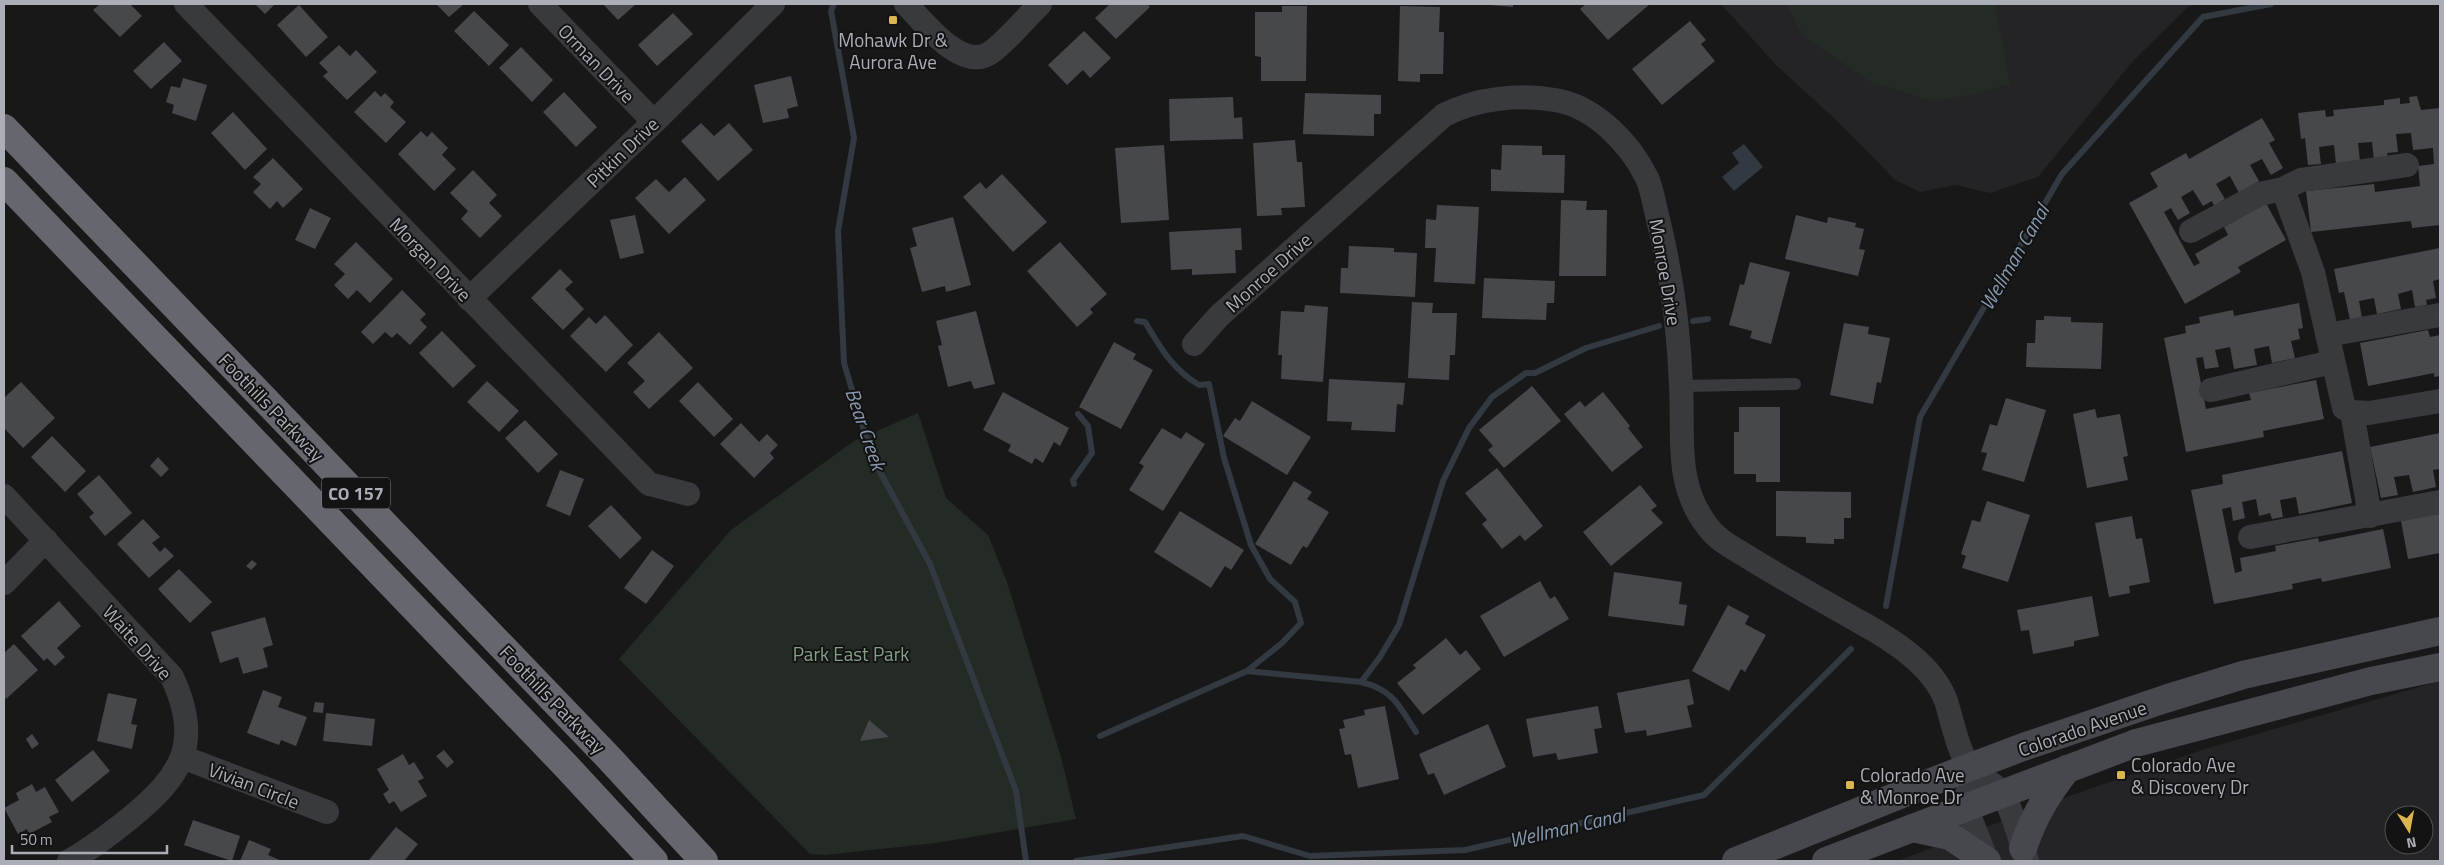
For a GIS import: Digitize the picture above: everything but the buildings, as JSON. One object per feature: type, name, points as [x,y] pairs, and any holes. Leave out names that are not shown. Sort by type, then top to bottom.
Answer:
[{"type":"highway","name":"Foothills Parkway","points":[[4,128],[609,758],[704,861]]},
{"type":"highway","name":"Foothills Parkway","points":[[4,181],[560,760],[654,861]]},
{"type":"main road","name":"Colorado Avenue","points":[[1736,861],[2023,747],[2243,675],[2440,631]]},
{"type":"main road","name":"Colorado Avenue","points":[[1826,861],[2136,743],[2371,682],[2440,667]]},
{"type":"main road","points":[[2025,855],[2032,821],[2044,798],[2067,769]]},
{"type":"main road","points":[[1912,828],[1950,836],[1987,861]]},
{"type":"street","name":"Morgan Drive","points":[[186,4],[649,484],[688,494]]},
{"type":"street","name":"Orman Drive","points":[[540,4],[654,122]]},
{"type":"street","name":"Pitkin Drive","points":[[469,299],[774,4]]},
{"type":"street","points":[[906,4],[948,46],[963,55],[975,57],[989,53],[1040,4]]},
{"type":"street","name":"Monroe Drive","points":[[1194,344],[1219,316],[1444,115],[1458,108],[1482,101],[1533,97],[1567,102],[1595,116],[1624,144],[1648,180],[1668,261],[1674,304],[1681,386],[1684,483],[1708,528],[1726,544],[1792,585],[1862,623],[1900,648],[1927,670],[1944,696],[1970,768]]},
{"type":"street","points":[[2191,231],[2260,194],[2283,189],[2301,180],[2407,165]]},
{"type":"street","points":[[2283,189],[2313,272],[2344,408],[2352,412],[2369,413],[2440,401]]},
{"type":"street","points":[[2326,335],[2440,315]]},
{"type":"street","points":[[2211,390],[2332,362]]},
{"type":"street","points":[[2352,412],[2370,516]]},
{"type":"street","name":"Waite Drive","points":[[4,496],[172,677],[183,700],[187,724],[182,757],[171,780],[154,798],[93,848],[69,861]]},
{"type":"street","points":[[2250,537],[2440,502]]},
{"type":"street","points":[[4,583],[46,540]]},
{"type":"street","name":"Vivian Circle","points":[[182,757],[327,812]]},
{"type":"street","points":[[1970,768],[2002,793],[2025,855]]},
{"type":"street","points":[[1970,768],[1966,807],[1987,861]]},
{"type":"lane","points":[[1681,386],[1795,384]]},
{"type":"shaded area","points":[[1721,4],[2195,4],[2187,8],[2133,61],[2038,177],[1990,193],[1955,185],[1920,192],[1895,180],[1839,123],[1776,65]]},
{"type":"shaded area","points":[[1744,144],[1763,167],[1734,191],[1722,177],[1739,163],[1732,153]]},
{"type":"shaded area","points":[[2440,681],[2440,861],[1897,861],[2055,801],[2205,749]]},
{"type":"green space","points":[[1786,4],[1995,4],[2010,84],[1973,94],[1931,101],[1869,81],[1804,37]]},
{"type":"green space","name":"Park East Park","points":[[918,413],[946,498],[988,535],[1007,582],[1061,757],[1076,819],[936,843],[825,855],[810,854],[619,659],[731,530],[854,441]]},
{"type":"waterway","name":"Bear Creek","points":[[834,4],[831,11],[854,138],[838,231],[844,363],[872,457],[930,564],[1016,791],[1026,861]]},
{"type":"waterway","name":"Wellman Canal","points":[[1886,606],[1920,417],[2062,174],[2203,17],[2271,4]]},
{"type":"waterway","points":[[1693,321],[1708,319]]},
{"type":"waterway","points":[[1100,736],[1247,671],[1282,643],[1301,623],[1295,602],[1270,579],[1251,545],[1224,458],[1209,384],[1199,385],[1190,379],[1174,365],[1145,322],[1137,321]]},
{"type":"waterway","points":[[1361,682],[1380,657],[1399,625],[1443,481],[1469,428],[1492,397],[1526,373],[1535,373],[1586,348],[1659,326]]},
{"type":"waterway","points":[[1074,484],[1073,480],[1092,453],[1088,426],[1078,414]]},
{"type":"waterway","name":"Wellman Canal","points":[[1076,861],[1243,836],[1310,856],[1465,850],[1704,795],[1851,649]]},
{"type":"waterway","points":[[1247,671],[1361,682],[1372,685],[1395,700],[1416,732]]},
{"type":"place","name":"Mohawk Dr & Aurora Ave","points":[[893,20]]},
{"type":"place","name":"Colorado Ave & Discovery Dr","points":[[2121,775]]},
{"type":"place","name":"Colorado Ave & Monroe Dr","points":[[1850,785]]}]
